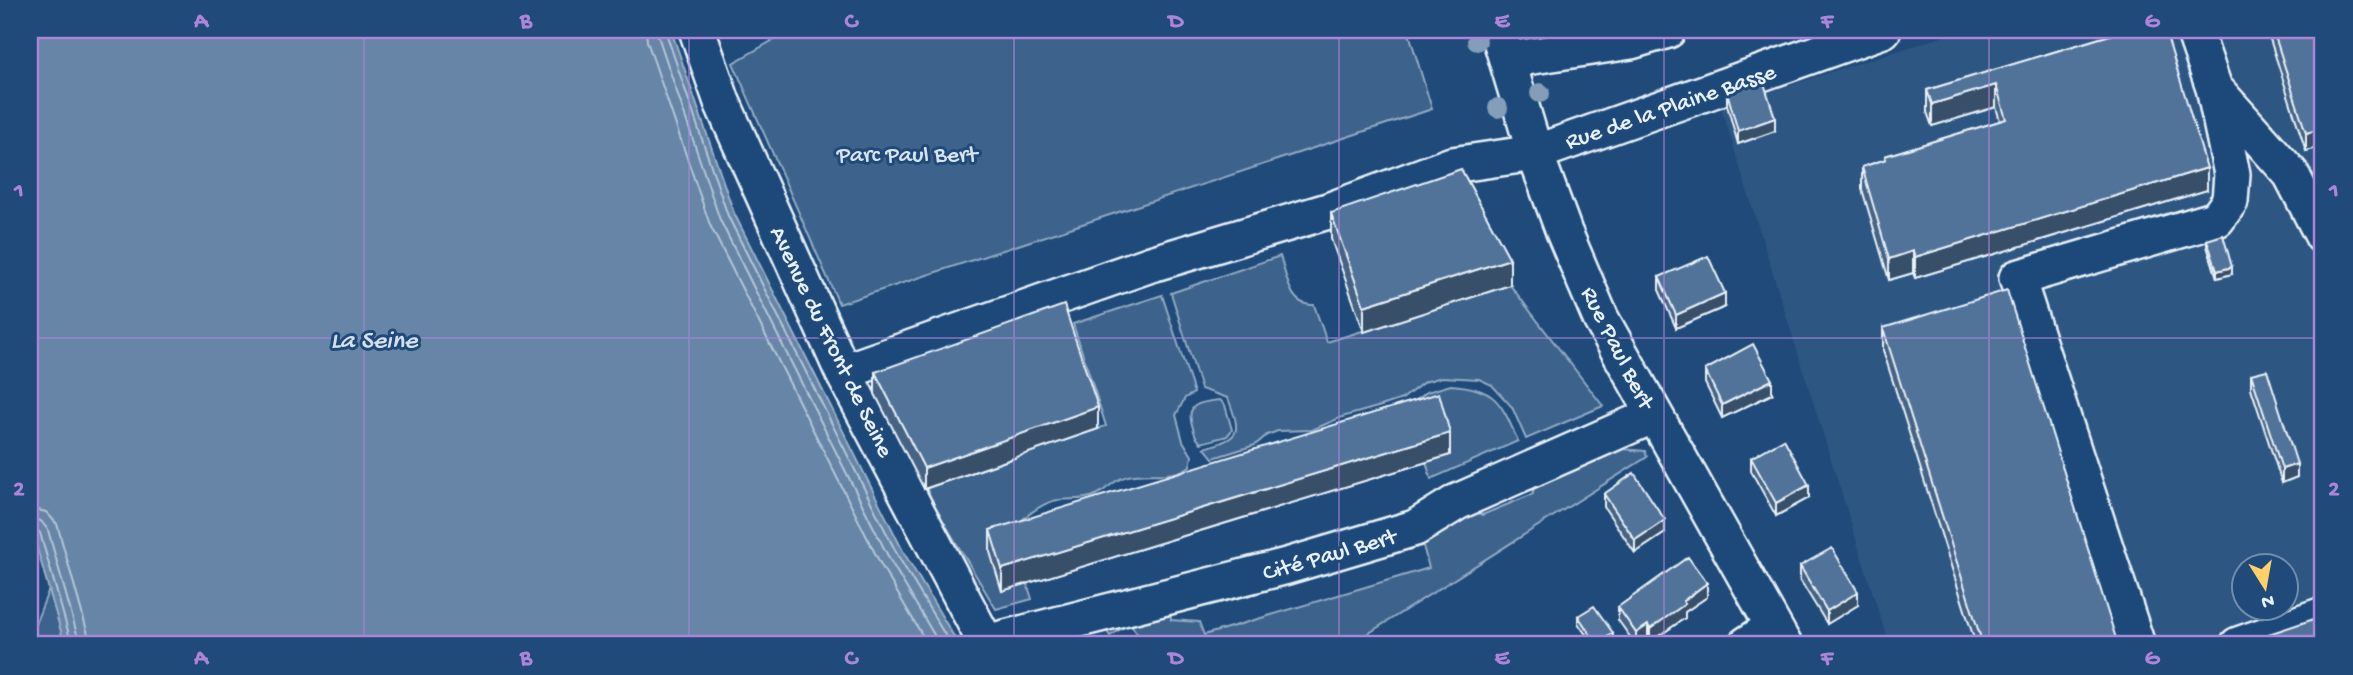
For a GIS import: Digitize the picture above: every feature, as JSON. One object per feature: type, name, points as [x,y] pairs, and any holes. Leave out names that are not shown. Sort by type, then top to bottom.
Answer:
[{"type":"street","name":"Avenue du Front de Seine","points":[[697,30],[722,102],[843,372],[986,644]]},
{"type":"street","points":[[1502,45],[1631,41],[1668,30]]},
{"type":"street","name":"Rue de la Plaine Basse","points":[[843,372],[1151,264],[1328,211],[1452,165],[1535,153],[1884,30]]},
{"type":"street","points":[[2137,645],[2017,278],[2217,219],[2231,201],[2232,174],[2214,88],[2194,30]]},
{"type":"street","name":"Rue Paul Bert","points":[[1502,45],[1535,153],[1564,232],[1601,319],[1654,415],[1768,639]]},
{"type":"street","points":[[2214,88],[2291,174],[2323,236]]},
{"type":"street","name":"Cité Paul Bert","points":[[986,644],[1090,632],[1287,566],[1415,527],[1457,502],[1654,415]]},
{"type":"street","points":[[2238,645],[2323,615]]},
{"type":"shaded area","points":[[1963,30],[2323,30],[2323,645],[1889,645],[1721,107]]},
{"type":"green space","name":"Parc Paul Bert","points":[[791,30],[1408,30],[1432,109],[839,304],[733,63]]},
{"type":"green space","points":[[1280,256],[1290,289],[1299,301],[1314,305],[1327,342],[1510,285],[1603,406],[1526,439],[1512,407],[1492,385],[1479,379],[1442,377],[1424,382],[1402,399],[1342,417],[1312,430],[1278,431],[1267,435],[1255,445],[1213,458],[1205,448],[1232,437],[1236,426],[1235,419],[1228,398],[1201,389],[1171,293]]},
{"type":"green space","points":[[1162,295],[1194,393],[1185,398],[1176,415],[1183,441],[1192,456],[1190,466],[1175,473],[1123,477],[1091,497],[1053,501],[1035,510],[1011,530],[991,552],[1002,591],[1027,583],[1032,599],[996,609],[924,489],[1106,426],[1073,324]]},
{"type":"green space","points":[[1451,385],[1478,390],[1495,400],[1507,416],[1518,441],[1431,479],[1410,405],[1427,392]]},
{"type":"green space","points":[[1220,400],[1225,405],[1232,430],[1227,436],[1201,443],[1195,435],[1191,420],[1192,409],[1200,403]]},
{"type":"green space","points":[[1610,448],[1645,451],[1647,457],[1350,645],[1145,645],[1130,623],[1110,636],[1104,627],[1171,602],[1171,620],[1199,622],[1204,635],[1429,568],[1422,542],[1471,506],[1482,515],[1533,494],[1534,479]]},
{"type":"green space","points":[[49,589],[65,645],[30,645],[34,627]]},
{"type":"water","name":"La Seine","points":[[30,30],[671,30],[734,213],[904,553],[959,645],[65,645],[30,524]]},
{"type":"building","points":[[2127,30],[2165,30],[2207,168],[1915,257],[1913,251],[1889,259],[1862,167],[1886,159],[1885,156],[2006,119],[1996,85],[1932,104],[1927,90]]},
{"type":"building","points":[[2273,30],[2323,30],[2323,137],[2321,129],[2306,133]]},
{"type":"building","points":[[1763,80],[1775,118],[1738,131],[1727,92]]},
{"type":"building","points":[[1461,169],[1510,259],[1364,306],[1331,213]]},
{"type":"building","points":[[2223,235],[2232,267],[2217,271],[2207,240]]},
{"type":"building","points":[[1708,256],[1725,293],[1676,315],[1659,277]]},
{"type":"building","points":[[2007,290],[2118,645],[1983,645],[1883,328]]},
{"type":"building","points":[[1064,305],[1098,407],[924,468],[875,372]]},
{"type":"building","points":[[1753,344],[1772,380],[1722,405],[1705,370]]},
{"type":"building","points":[[2267,370],[2297,464],[2282,469],[2251,374]]},
{"type":"building","points":[[1439,393],[1450,433],[1002,569],[990,530]]},
{"type":"building","points":[[1784,439],[1809,485],[1776,503],[1751,458]]},
{"type":"building","points":[[1634,473],[1665,520],[1635,540],[1604,494]]},
{"type":"building","points":[[1832,548],[1858,592],[1827,611],[1800,566]]},
{"type":"building","points":[[1688,557],[1707,583],[1683,601],[1685,604],[1650,629],[1648,625],[1636,633],[1618,607]]},
{"type":"building","points":[[1594,606],[1613,633],[1597,644],[1578,616]]},
{"type":"building","points":[[2323,616],[2323,645],[2272,645],[2269,634]]},
{"type":"building","points":[[1365,635],[1372,645],[1352,645]]}]
